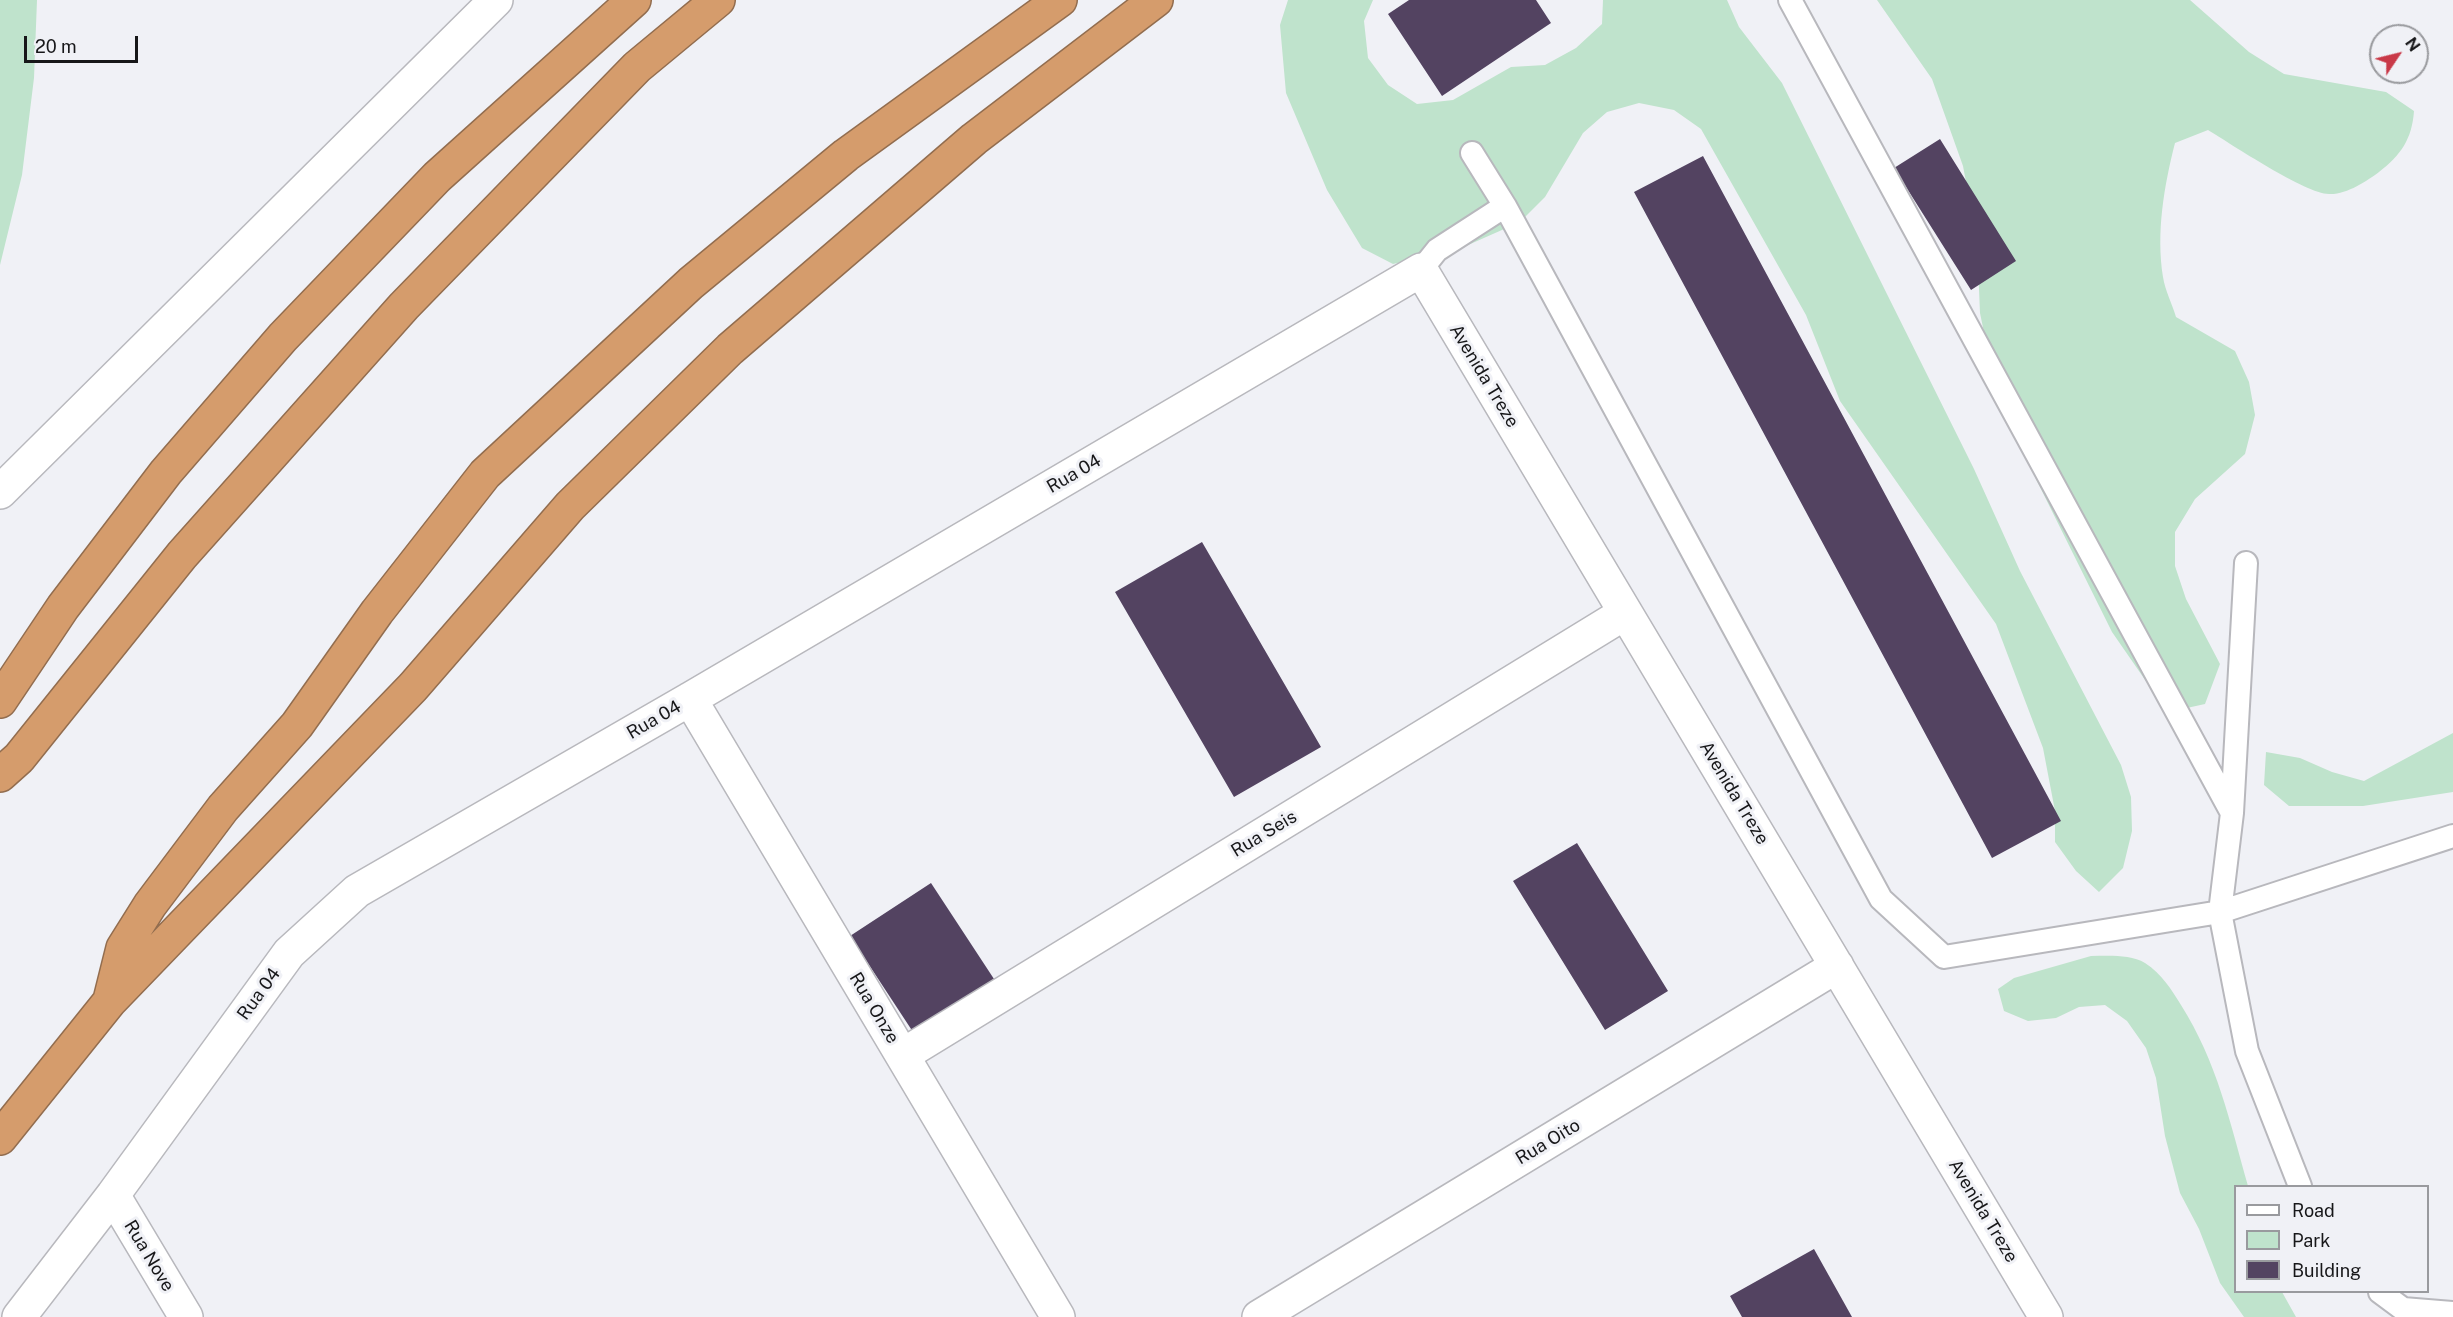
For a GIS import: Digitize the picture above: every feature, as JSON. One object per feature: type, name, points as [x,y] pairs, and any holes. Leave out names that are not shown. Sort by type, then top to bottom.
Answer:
[{"type":"highway","points":[[0,700],[63,607],[166,472],[283,337],[437,177],[634,0]]},
{"type":"highway","points":[[0,775],[19,758],[183,555],[404,306],[637,67],[718,0]]},
{"type":"highway","points":[[110,1001],[123,948],[150,905],[223,808],[297,725],[377,612],[485,474],[691,283],[836,162],[1060,0]]},
{"type":"highway","points":[[0,1138],[110,1001],[413,687],[570,506],[730,349],[974,139],[1156,0]]},
{"type":"street","points":[[0,492],[496,0]]},
{"type":"street","name":"Avenida Treze","points":[[1421,270],[1837,966],[2038,1314]]},
{"type":"street","name":"Rua 04","points":[[19,1317],[113,1195],[289,954],[357,891],[690,699],[1421,270]]},
{"type":"street","name":"Rua Seis","points":[[903,1055],[1625,613]]},
{"type":"street","name":"Rua Onze","points":[[690,699],[1058,1317]]},
{"type":"street","name":"Rua Oito","points":[[1259,1317],[1837,966]]},
{"type":"street","name":"Rua Nove","points":[[113,1195],[186,1317]]},
{"type":"lane","points":[[1790,0],[2232,813]]},
{"type":"lane","points":[[1472,153],[1505,206],[1881,899],[1944,957],[2220,912],[2453,836]]},
{"type":"lane","points":[[1421,270],[1437,250],[1505,206]]},
{"type":"lane","points":[[2246,563],[2232,813],[2220,912],[2247,1051],[2300,1185]]},
{"type":"lane","points":[[2381,1293],[2403,1309],[2453,1313]]},
{"type":"green space","points":[[0,0],[37,0],[34,78],[22,175],[0,265]]},
{"type":"green space","points":[[1288,0],[1373,0],[1364,21],[1368,58],[1388,85],[1417,104],[1453,100],[1511,67],[1545,65],[1576,48],[1602,24],[1603,0],[1727,0],[1739,27],[1782,83],[1974,469],[2020,571],[2121,765],[2131,797],[2132,831],[2123,868],[2099,892],[2076,871],[2055,842],[2055,811],[2043,748],[1996,624],[1840,401],[1806,315],[1701,129],[1674,110],[1639,103],[1607,112],[1583,133],[1545,197],[1520,222],[1459,249],[1393,264],[1362,248],[1327,190],[1286,93],[1280,25]]},
{"type":"green space","points":[[1877,0],[2190,0],[2249,52],[2284,74],[2386,92],[2414,111],[2411,130],[2399,153],[2379,172],[2349,190],[2336,194],[2318,192],[2304,186],[2208,130],[2175,143],[2161,227],[2161,260],[2165,287],[2176,317],[2235,351],[2249,382],[2255,415],[2245,454],[2195,499],[2175,532],[2175,566],[2186,599],[2220,664],[2205,704],[2173,711],[2150,687],[2112,632],[2035,477],[1987,347],[1980,313],[1977,240],[1963,166],[1932,79]]},
{"type":"green space","points":[[2453,733],[2453,792],[2363,806],[2289,806],[2264,785],[2266,752],[2300,758],[2332,772],[2364,781]]},
{"type":"green space","points":[[2091,956],[2112,956],[2139,960],[2166,982],[2193,1027],[2213,1070],[2248,1185],[2234,1185],[2234,1293],[2283,1293],[2296,1317],[2244,1317],[2220,1283],[2199,1229],[2180,1193],[2165,1136],[2156,1078],[2146,1048],[2127,1021],[2105,1005],[2079,1007],[2056,1018],[2028,1021],[2004,1011],[1998,989],[2014,978]]},
{"type":"building","points":[[1409,0],[1536,0],[1551,23],[1442,96],[1388,14]]},
{"type":"building","points":[[1940,139],[2016,261],[1971,290],[1894,168]]},
{"type":"building","points":[[1703,156],[2061,821],[1992,858],[1634,192]]},
{"type":"building","points":[[1202,542],[1321,747],[1234,797],[1115,592]]},
{"type":"building","points":[[1577,843],[1668,991],[1605,1030],[1513,881]]},
{"type":"building","points":[[931,883],[994,979],[913,1032],[850,936]]},
{"type":"building","points":[[1814,1249],[1852,1317],[1742,1317],[1730,1296]]}]
